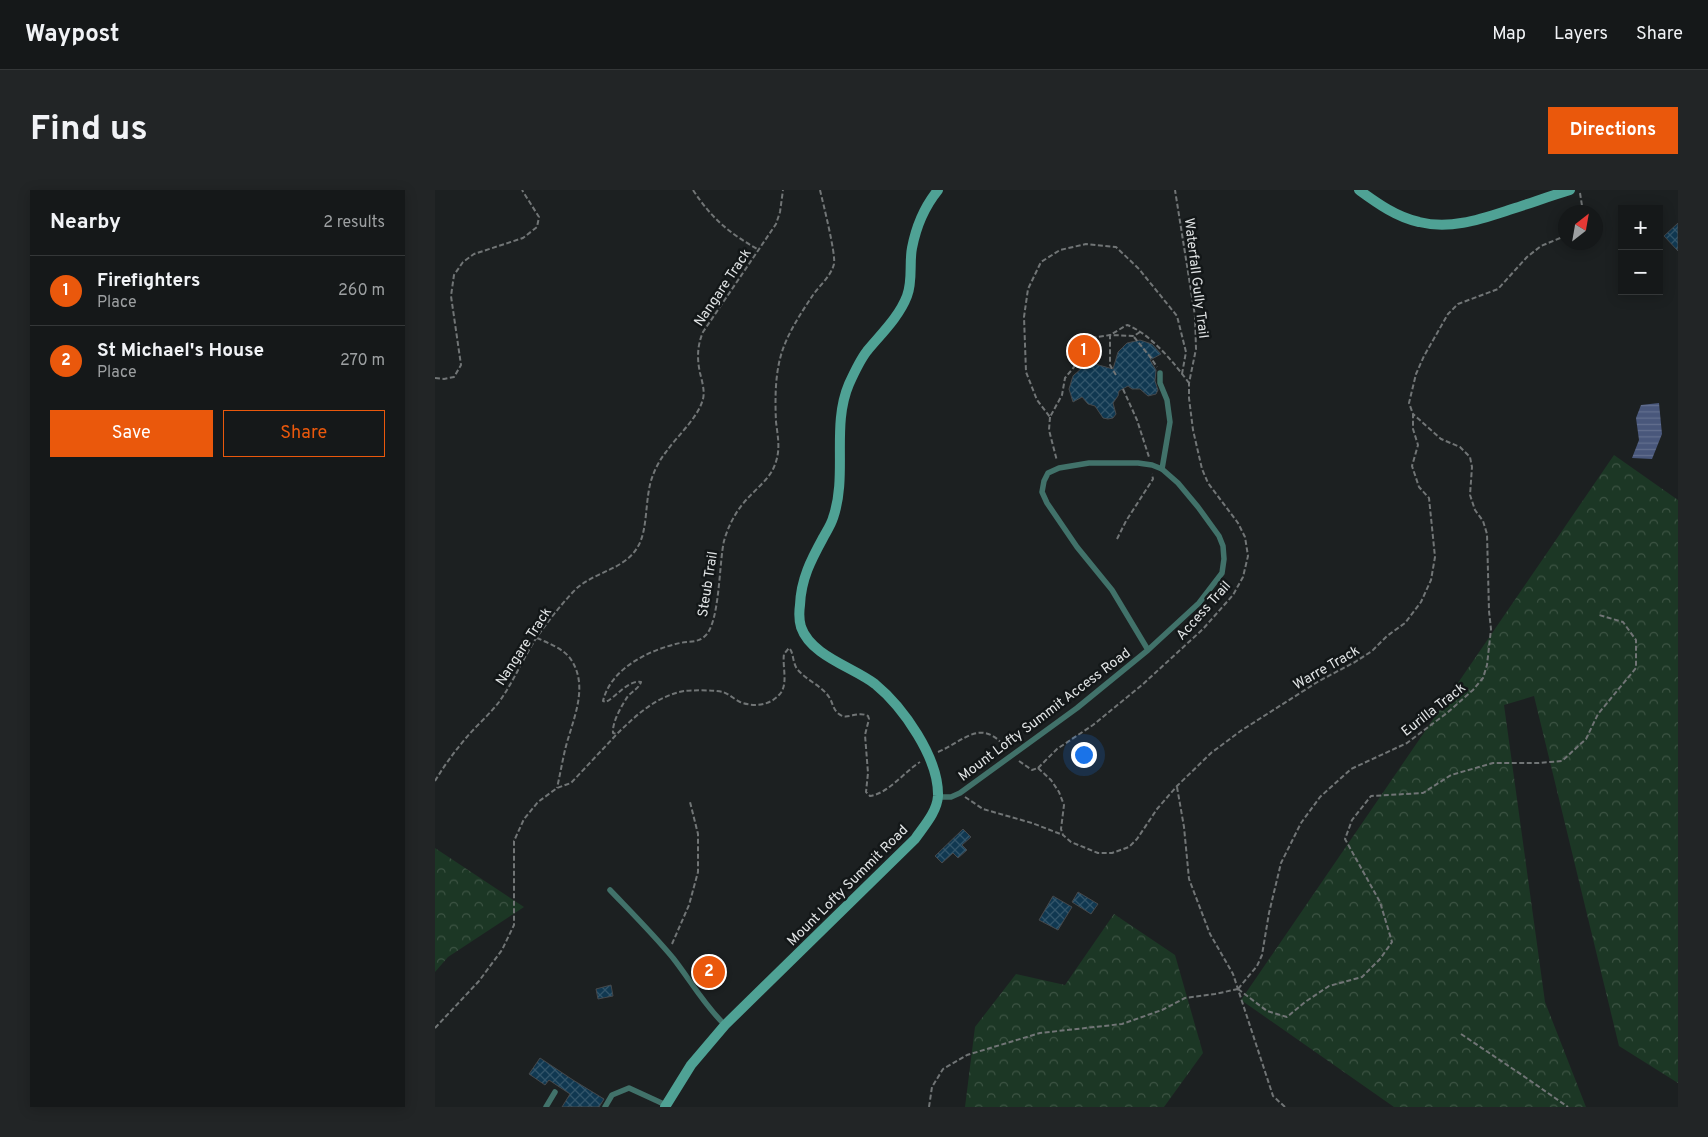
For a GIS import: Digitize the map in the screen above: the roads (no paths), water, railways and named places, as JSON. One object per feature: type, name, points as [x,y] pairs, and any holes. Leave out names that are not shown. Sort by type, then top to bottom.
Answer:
[{"type":"main road","points":[[938,190],[919,221],[912,248],[908,296],[899,313],[865,353],[849,385],[841,410],[837,502],[833,520],[809,564],[800,590],[799,614],[801,628],[810,642],[825,654],[874,683],[897,704],[912,724],[925,749],[935,776],[938,797]]},
{"type":"main road","points":[[1359,190],[1397,214],[1418,222],[1440,225],[1469,223],[1570,190]]},
{"type":"main road","name":"Mount Lofty Summit Road","points":[[665,1106],[691,1065],[725,1025],[915,839],[933,812],[938,797]]},
{"type":"lane","points":[[1148,650],[1112,590],[1077,547],[1047,503],[1042,492],[1048,474],[1059,468],[1089,463],[1138,463],[1162,469],[1170,422],[1167,400],[1160,383],[1160,373]]},
{"type":"lane","name":"Mount Lofty Summit Access Road","points":[[938,797],[951,797],[960,793],[1077,708],[1148,650],[1199,603],[1222,572],[1223,546],[1219,536],[1178,483],[1162,469]]},
{"type":"lane","points":[[609,890],[669,954],[711,1011],[725,1025]]},
{"type":"lane","points":[[605,1107],[612,1095],[629,1088],[665,1106]]},
{"type":"lane","points":[[545,1107],[555,1092]]},
{"type":"water","points":[[1659,403],[1662,434],[1652,459],[1632,458],[1639,440],[1636,418],[1641,405]]},
{"type":"place","name":"Firefighters","points":[[1084,351]]},
{"type":"place","name":"St Michael's House","points":[[709,972]]}]
